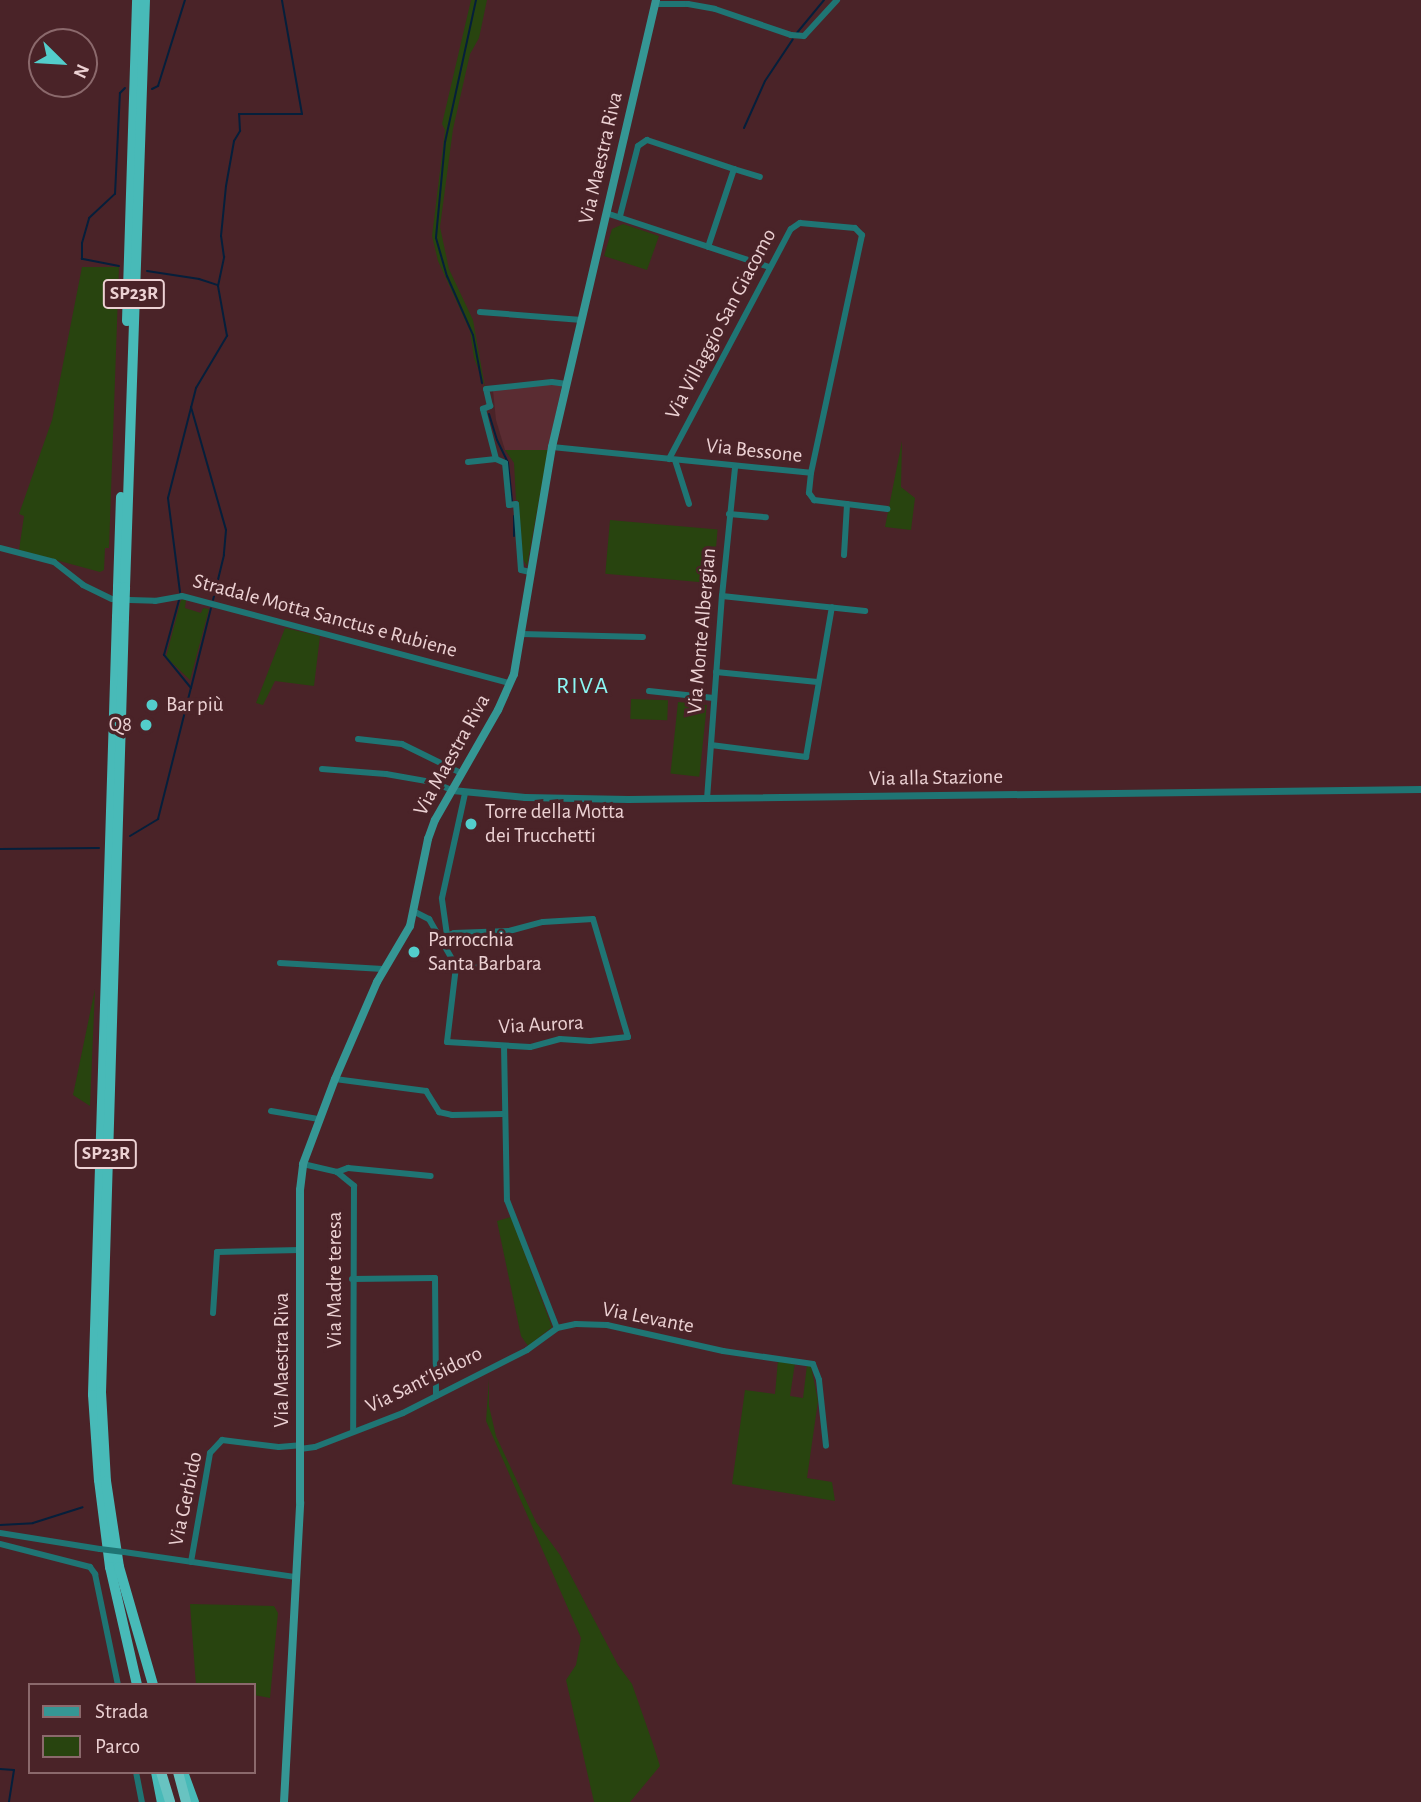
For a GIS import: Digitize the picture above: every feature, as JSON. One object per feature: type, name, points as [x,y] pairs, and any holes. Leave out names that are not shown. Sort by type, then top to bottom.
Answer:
[{"type":"highway","name":"SP23R","points":[[122,587],[137,0]]},
{"type":"highway","name":"SP23R","points":[[137,1683],[110,1567],[99,1480],[93,1395],[145,0]]},
{"type":"highway","name":"SP23R","points":[[120,618],[101,1392],[106,1481],[119,1567],[152,1683]]},
{"type":"highway","points":[[159,1774],[162,1802]]},
{"type":"highway","points":[[160,1774],[170,1802]]},
{"type":"highway","points":[[181,1774],[186,1802]]},
{"type":"highway","points":[[182,1774],[194,1802]]},
{"type":"main road","name":"Via Maestra Riva","points":[[284,1802],[300,1447],[300,1190],[303,1164],[335,1079],[383,969],[410,926],[428,839],[510,683],[521,635],[552,447],[656,2]]},
{"type":"street","points":[[656,2],[715,9],[790,35],[804,36],[837,0]]},
{"type":"street","points":[[620,216],[638,146],[647,140],[760,177]]},
{"type":"street","points":[[708,247],[734,169]]},
{"type":"street","points":[[606,213],[769,267]]},
{"type":"street","name":"Via Villaggio San Giacomo","points":[[672,459],[791,229],[800,223],[855,228],[862,235],[811,473]]},
{"type":"street","points":[[480,312],[582,320]]},
{"type":"street","name":"Via Maestra Riva","points":[[530,572],[521,570],[516,504],[509,505],[505,463],[496,459],[483,409],[490,406],[486,389],[552,382],[567,384]]},
{"type":"street","name":"Via Bessone","points":[[552,447],[811,473],[810,498],[887,509]]},
{"type":"street","points":[[468,462],[496,459]]},
{"type":"street","points":[[672,459],[690,504]]},
{"type":"street","name":"Via Monte Albergian","points":[[708,799],[722,596],[735,467]]},
{"type":"street","points":[[844,555],[847,504]]},
{"type":"street","points":[[729,514],[766,517]]},
{"type":"street","points":[[0,548],[54,562],[83,585],[112,599]]},
{"type":"street","name":"Stradale Motta Sanctus e Rubiene","points":[[130,600],[155,601],[178,595],[510,683]]},
{"type":"street","points":[[722,596],[865,611]]},
{"type":"street","points":[[711,745],[806,757],[832,607]]},
{"type":"street","points":[[521,635],[643,637]]},
{"type":"street","points":[[716,671],[818,682]]},
{"type":"street","points":[[649,691],[714,698]]},
{"type":"street","points":[[358,739],[402,744],[461,773]]},
{"type":"street","points":[[322,769],[386,774],[432,782],[452,790]]},
{"type":"street","name":"Via alla Stazione","points":[[452,790],[465,793],[628,799],[708,799],[1421,789]]},
{"type":"street","points":[[443,937],[442,898],[465,793]]},
{"type":"street","points":[[415,912],[428,917],[443,937],[456,966],[508,970]]},
{"type":"street","name":"Via Aurora","points":[[443,937],[509,931],[543,922],[593,919],[628,1037],[590,1041],[560,1039],[530,1047],[447,1042],[456,966]]},
{"type":"street","points":[[280,963],[383,969]]},
{"type":"street","points":[[504,1046],[503,1114],[507,1200],[557,1328]]},
{"type":"street","points":[[335,1079],[426,1091],[439,1112],[452,1115],[503,1114]]},
{"type":"street","points":[[271,1111],[319,1119]]},
{"type":"street","points":[[303,1164],[337,1172],[348,1168],[431,1176]]},
{"type":"street","name":"Via Madre teresa","points":[[337,1172],[354,1186],[353,1431]]},
{"type":"street","points":[[213,1313],[217,1252],[300,1250]]},
{"type":"street","points":[[352,1279],[435,1278],[436,1396]]},
{"type":"street","name":"Via Levante","points":[[557,1328],[576,1324],[607,1325],[723,1351],[813,1364],[818,1380],[826,1446]]},
{"type":"street","name":"Via Sant'Isidoro","points":[[300,1447],[315,1447],[403,1413],[527,1350],[557,1328]]},
{"type":"street","name":"Via Gerbido","points":[[191,1562],[210,1453],[222,1440],[300,1447]]},
{"type":"street","points":[[0,1533],[296,1577]]},
{"type":"street","points":[[0,1544],[90,1567],[118,1683]]},
{"type":"street","points":[[136,1774],[142,1802]]},
{"type":"shaded area","points":[[562,385],[548,450],[505,450],[496,420],[493,390]]},
{"type":"green space","points":[[471,0],[487,0],[479,38],[470,54],[453,129],[440,227],[449,269],[473,320],[485,387],[474,358],[470,331],[438,261],[432,236],[445,130],[442,124]]},
{"type":"green space","points":[[623,224],[659,236],[647,270],[604,256],[612,229]]},
{"type":"green space","points":[[82,267],[119,267],[109,548],[105,548],[104,570],[100,572],[19,550],[24,516],[19,514],[52,420]]},
{"type":"green space","points":[[902,441],[901,487],[915,498],[911,530],[885,527]]},
{"type":"green space","points":[[505,450],[548,450],[527,566],[523,559],[514,463]]},
{"type":"green space","points":[[610,520],[718,529],[713,583],[605,574]]},
{"type":"green space","points":[[181,600],[186,600],[185,608],[201,613],[203,608],[209,609],[190,680],[166,657]]},
{"type":"green space","points":[[285,628],[320,636],[314,686],[275,681],[263,705],[256,703]]},
{"type":"green space","points":[[631,699],[668,700],[667,720],[630,719]]},
{"type":"green space","points":[[678,702],[707,705],[699,777],[670,774]]},
{"type":"green space","points":[[95,989],[90,1106],[73,1095]]},
{"type":"green space","points":[[511,1217],[552,1327],[528,1346],[521,1336],[497,1221]]},
{"type":"green space","points":[[778,1360],[795,1363],[790,1396],[803,1398],[807,1365],[811,1366],[818,1401],[807,1478],[832,1482],[835,1501],[732,1484],[745,1390],[775,1394]]},
{"type":"green space","points":[[489,1379],[489,1406],[496,1436],[536,1522],[560,1555],[618,1665],[632,1684],[653,1744],[660,1766],[630,1802],[594,1802],[566,1680],[576,1665],[581,1638],[486,1421]]},
{"type":"green space","points":[[190,1604],[274,1606],[278,1613],[270,1698],[256,1695],[256,1683],[196,1683]]},
{"type":"waterway","points":[[152,89],[158,86],[185,0]]},
{"type":"waterway","points":[[180,592],[168,498],[196,388],[227,336],[218,286],[224,257],[221,236],[226,186],[234,141],[240,131],[239,114],[302,114],[282,0]]},
{"type":"waterway","points":[[476,0],[445,142],[436,238],[447,276],[473,335],[482,383]]},
{"type":"waterway","points":[[796,34],[824,0]]},
{"type":"waterway","points":[[744,128],[765,81],[793,39]]},
{"type":"waterway","points":[[119,266],[82,259],[82,243],[89,218],[115,194],[120,93],[125,88]]},
{"type":"waterway","points":[[147,271],[199,279],[217,285]]},
{"type":"waterway","points":[[191,407],[226,530],[224,555],[213,600]]},
{"type":"waterway","points":[[489,414],[508,463],[512,501]]},
{"type":"waterway","points":[[514,516],[514,536]]},
{"type":"waterway","points":[[130,836],[158,819],[191,688],[164,655],[179,600]]},
{"type":"waterway","points":[[191,688],[211,608]]},
{"type":"waterway","points":[[0,849],[99,848]]},
{"type":"waterway","points":[[0,1525],[33,1523],[83,1507]]},
{"type":"waterway","points":[[0,1769],[14,1770],[9,1802]]},
{"type":"place","name":"Bar più","points":[[152,705]]},
{"type":"place","name":"Q8","points":[[146,725]]},
{"type":"place","name":"Torre della Motta dei Trucchetti","points":[[471,824]]},
{"type":"place","name":"Parrocchia Santa Barbara","points":[[414,952]]},
{"type":"district","name":"RIVA","points":[[583,687]]}]
